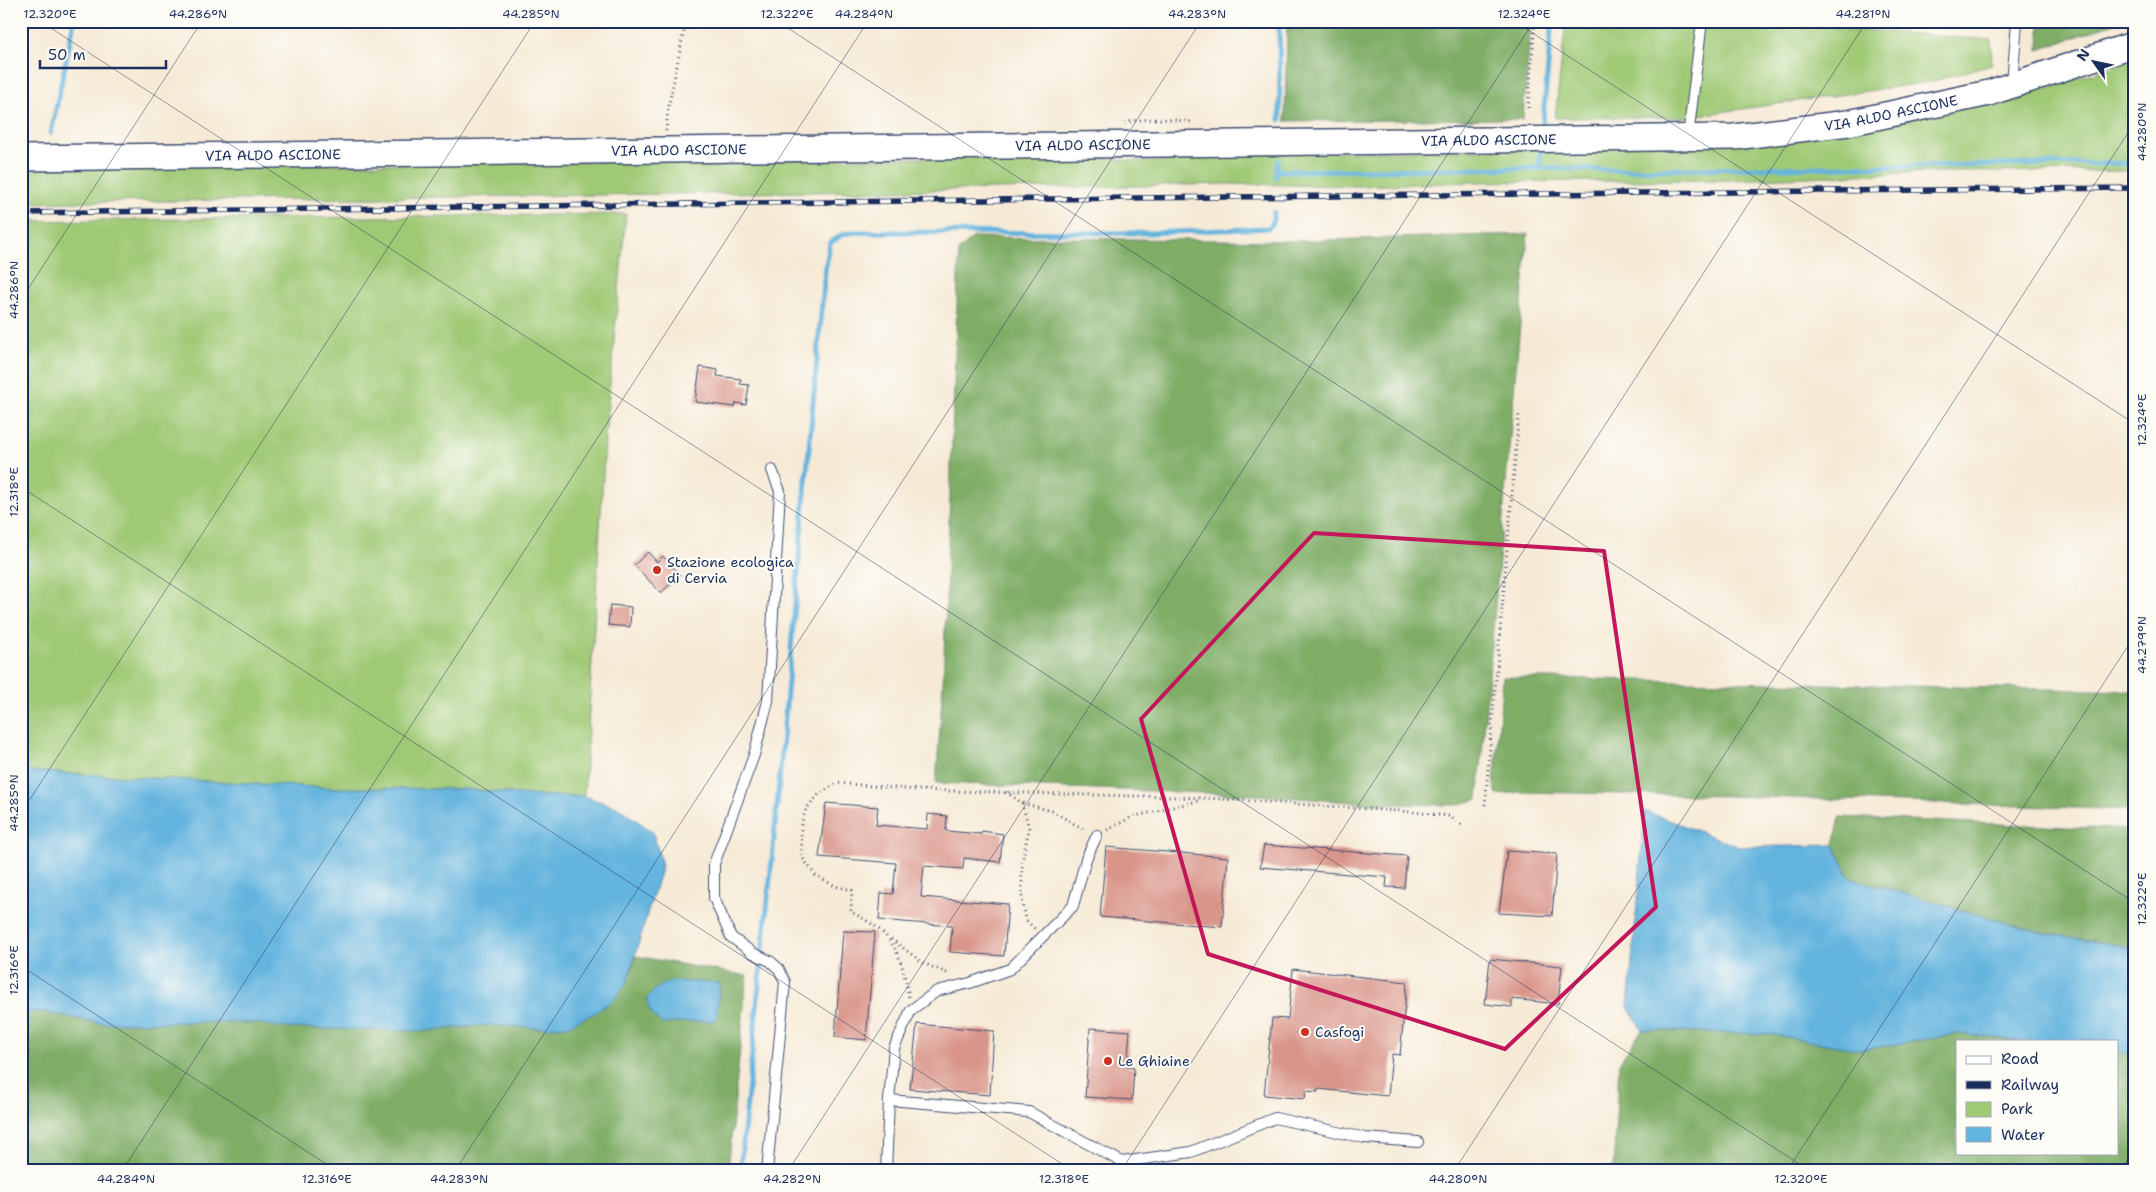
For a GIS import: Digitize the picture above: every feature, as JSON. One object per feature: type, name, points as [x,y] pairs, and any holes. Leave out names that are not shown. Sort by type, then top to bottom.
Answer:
[{"type":"street","name":"VIA ALDO ASCIONE","points":[[21,158],[1734,137],[1848,123],[1989,93],[2135,44]]},
{"type":"lane","points":[[1688,138],[1702,21]]},
{"type":"lane","points":[[2011,21],[2017,22],[2012,86]]},
{"type":"lane","points":[[767,1171],[785,982],[779,969],[770,961],[753,953],[731,937],[714,898],[714,864],[754,755],[768,701],[780,491],[772,470]]},
{"type":"lane","points":[[886,1171],[889,1100],[894,1048],[911,1010],[937,991],[970,983],[1010,969],[1043,938],[1073,906],[1086,859],[1097,835]]},
{"type":"lane","points":[[889,1100],[1029,1112],[1122,1162],[1191,1152],[1275,1118],[1365,1138],[1418,1142]]},
{"type":"path","points":[[666,134],[668,109],[686,21]]},
{"type":"path","points":[[1528,108],[1535,21]]},
{"type":"path","points":[[1485,805],[1519,413]]},
{"type":"path","points":[[970,983],[923,963],[870,921],[851,912],[852,890],[835,886],[815,875],[802,858],[801,825],[806,809],[818,794],[837,783],[917,790],[1208,798],[1414,812],[1449,816],[1462,825]]},
{"type":"path","points":[[1006,791],[1022,803],[1052,811],[1081,829],[1097,835],[1132,818],[1208,798]]},
{"type":"path","points":[[1022,803],[1029,828],[1022,862],[1022,899],[1026,920],[1043,938]]},
{"type":"path","points":[[888,937],[902,961],[911,1010]]},
{"type":"highlighted area","points":[[1314,533],[1604,551],[1656,907],[1505,1049],[1208,954],[1141,719]]},
{"type":"green space","points":[[1287,21],[1531,21],[1523,119],[1285,121]]},
{"type":"green space","points":[[1566,21],[1751,21],[1991,40],[1992,64],[1930,82],[1686,117],[1555,118]]},
{"type":"green space","points":[[2040,21],[2120,21],[2039,50]]},
{"type":"green space","points":[[2135,60],[2135,171],[1929,172],[1733,180],[1472,182],[1358,186],[1228,184],[950,190],[21,203],[21,168],[1091,156],[1157,161],[1188,159],[1223,153],[1534,149],[2001,100],[2040,90]]},
{"type":"green space","points":[[626,214],[606,426],[584,796],[541,796],[464,789],[333,788],[21,771],[21,221]]},
{"type":"green space","points":[[1528,234],[1478,799],[1457,805],[1377,804],[1256,795],[936,783],[943,683],[959,250],[974,237],[1292,241]]},
{"type":"green space","points":[[1503,677],[2135,691],[2135,810],[1732,796],[1519,792],[1497,795],[1494,785]]},
{"type":"green space","points":[[1840,817],[2135,830],[2135,948],[2039,932],[1850,878],[1834,845]]},
{"type":"green space","points":[[636,956],[747,976],[728,1171],[178,1171],[21,1167],[21,1011],[41,1012],[101,1023],[223,1022],[423,1031],[486,1025],[540,1028],[622,989],[627,982]]},
{"type":"green space","points":[[1642,1030],[1769,1034],[1860,1050],[1958,1034],[2015,1040],[1956,1040],[1956,1154],[2118,1154],[2118,1052],[2128,1053],[2135,1051],[2135,1171],[1613,1171],[1619,1063]]},
{"type":"water","points":[[21,771],[333,788],[464,789],[541,796],[584,796],[619,808],[653,832],[662,865],[627,982],[615,999],[595,1013],[567,1026],[540,1028],[486,1025],[423,1031],[287,1028],[255,1023],[223,1022],[101,1023],[42,1012],[21,1011]]},
{"type":"water","points":[[1645,811],[1740,847],[1834,845],[1850,878],[2039,932],[2135,948],[2135,1051],[2128,1053],[2118,1052],[2118,1040],[2015,1040],[1958,1034],[1860,1050],[1769,1034],[1642,1030],[1628,1007]]},
{"type":"water","points":[[669,981],[720,983],[716,1020],[662,1024],[651,1012],[647,998],[657,988]]},
{"type":"building","points":[[700,367],[718,370],[717,376],[741,379],[740,384],[749,385],[746,405],[736,403],[735,407],[695,402]]},
{"type":"building","name":"Stazione ecologica di Cervia","points":[[648,552],[657,562],[663,556],[680,575],[661,593],[634,565]]},
{"type":"building","points":[[610,605],[631,607],[630,627],[608,625]]},
{"type":"building","points":[[826,803],[878,807],[876,825],[927,829],[928,814],[947,816],[946,831],[981,834],[982,831],[1003,834],[1000,862],[964,858],[963,869],[924,866],[921,897],[1008,904],[1004,956],[950,952],[952,926],[879,920],[881,893],[893,894],[896,863],[819,857]]},
{"type":"building","points":[[1264,845],[1407,856],[1404,888],[1386,887],[1387,877],[1260,867]]},
{"type":"building","points":[[1106,847],[1228,857],[1222,927],[1100,917]]},
{"type":"building","points":[[1507,851],[1557,854],[1552,916],[1499,913]]},
{"type":"building","points":[[843,931],[875,932],[866,1040],[835,1037]]},
{"type":"building","points":[[1490,959],[1562,966],[1558,1004],[1512,999],[1512,1007],[1485,1004]]},
{"type":"building","name":"Casfogi","points":[[1293,969],[1407,982],[1400,1055],[1392,1054],[1388,1096],[1318,1089],[1318,1092],[1306,1091],[1305,1099],[1264,1095],[1272,1018],[1288,1019]]},
{"type":"building","points":[[917,1024],[994,1031],[990,1095],[910,1089]]},
{"type":"building","name":"Le Ghiaine","points":[[1090,1028],[1130,1031],[1127,1067],[1134,1068],[1132,1100],[1085,1097]]},
{"type":"waterway","points":[[51,133],[74,21]]},
{"type":"waterway","points":[[1279,21],[1280,120]]},
{"type":"waterway","points":[[1542,132],[1552,21]]},
{"type":"waterway","points":[[1277,171],[1539,168],[1541,146]]},
{"type":"waterway","points":[[1276,177],[1278,161]]},
{"type":"waterway","points":[[1539,168],[1615,170],[2135,163]]},
{"type":"waterway","points":[[740,1171],[772,860],[825,270],[830,243],[843,234],[857,232],[1150,233],[1268,228],[1272,225],[1274,212]]},
{"type":"railway","points":[[21,213],[1130,198],[2135,188]]},
{"type":"place","name":"Stazione ecologica di Cervia","points":[[657,570]]},
{"type":"place","name":"Casfogi","points":[[1305,1032]]},
{"type":"place","name":"Le Ghiaine","points":[[1108,1061]]}]
